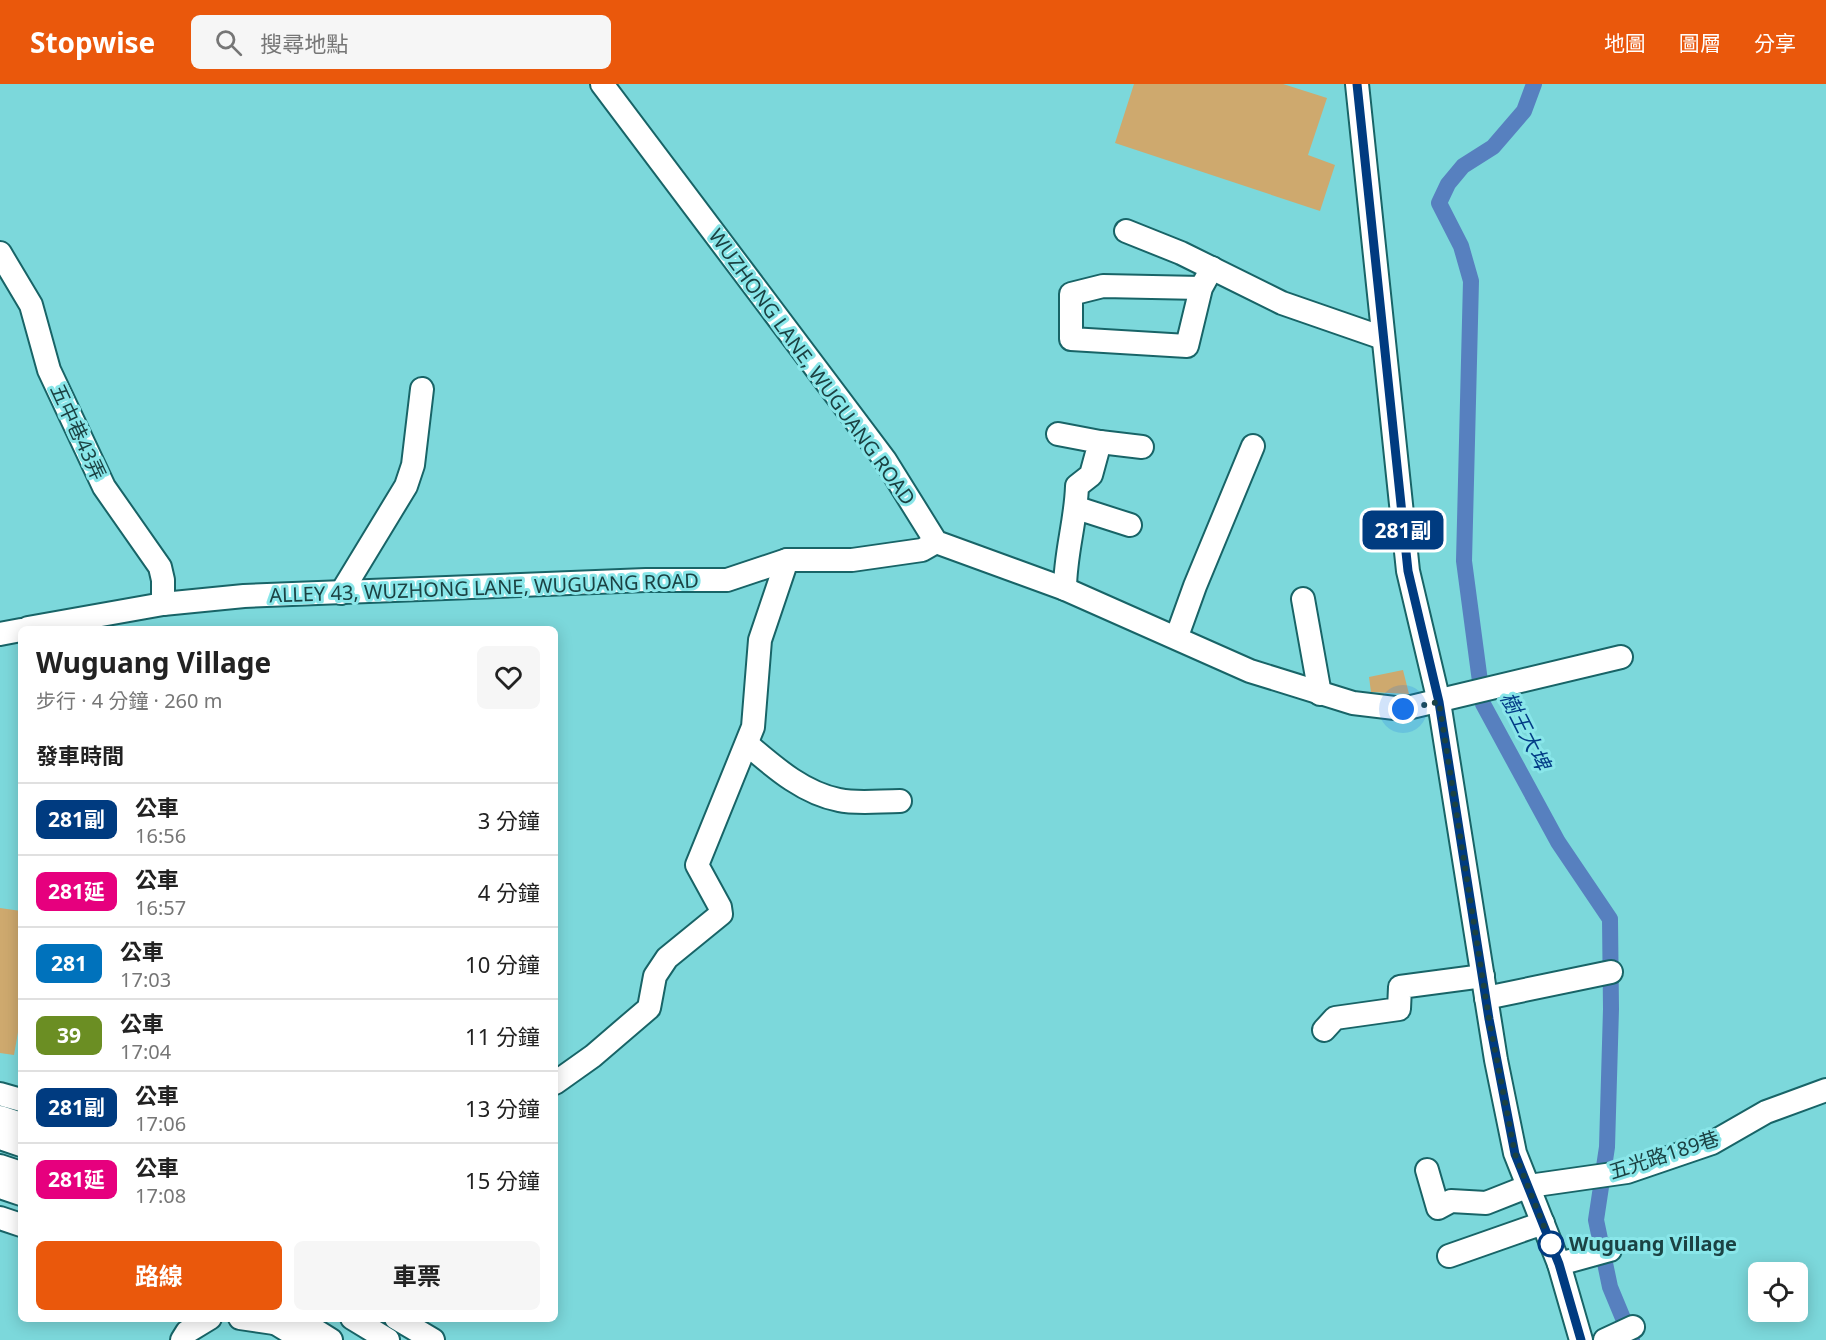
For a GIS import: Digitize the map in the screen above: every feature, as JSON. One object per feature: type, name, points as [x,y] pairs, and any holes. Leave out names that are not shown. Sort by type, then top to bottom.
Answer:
[{"type":"street","name":"WUZHONG LANE, WUGUANG ROAD","points":[[602,84],[885,460],[936,542]]},
{"type":"street","points":[[1357,84],[1408,571],[1439,702],[1484,987],[1515,1154],[1559,1264],[1575,1338]]},
{"type":"street","points":[[1126,231],[1212,268],[1282,303],[1383,338]]},
{"type":"street","name":"五中巷43弄","points":[[0,253],[31,305],[49,370],[104,487],[160,567],[163,580],[163,604]]},
{"type":"street","points":[[1201,288],[1103,286],[1071,294],[1071,339],[1187,346],[1201,288],[1212,268]]},
{"type":"street","points":[[341,593],[406,486],[413,465],[422,389]]},
{"type":"street","points":[[1058,434],[1142,447]]},
{"type":"street","points":[[1065,589],[1065,562],[1077,508],[1077,486],[1091,475],[1100,442]]},
{"type":"street","points":[[1178,636],[1253,446]]},
{"type":"street","points":[[1077,508],[1130,525]]},
{"type":"street","name":"ALLEY 43, WUZHONG LANE, WUGUANG ROAD","points":[[52,626],[111,621],[163,604],[244,596],[646,580],[727,580],[788,560],[852,560],[922,550],[936,542]]},
{"type":"street","points":[[936,542],[1065,589],[1178,636],[1250,671],[1353,703],[1403,709],[1621,657]]},
{"type":"street","points":[[558,1081],[593,1056],[649,1008],[655,976],[667,958],[721,914],[720,907],[697,865],[753,727],[760,640],[788,560]]},
{"type":"street","points":[[1303,599],[1320,694]]},
{"type":"street","points":[[0,634],[18,631]]},
{"type":"street","points":[[747,744],[770,764],[821,795],[841,801],[900,801]]},
{"type":"street","points":[[1323,1030],[1335,1018],[1399,1009],[1400,987],[1484,987],[1611,972]]},
{"type":"street","name":"五光路189巷","points":[[1427,1170],[1438,1208],[1451,1201],[1486,1203],[1529,1186],[1626,1172],[1712,1143],[1766,1112],[1826,1090]]},
{"type":"street","points":[[0,1094],[18,1099]]},
{"type":"street","points":[[0,1117],[18,1123]]},
{"type":"street","points":[[0,1138],[18,1144]]},
{"type":"street","points":[[0,1166],[18,1172]]},
{"type":"street","points":[[0,1187],[18,1193]]},
{"type":"street","points":[[0,1218],[18,1224]]},
{"type":"street","points":[[1449,1256],[1543,1223]]},
{"type":"street","points":[[1559,1264],[1610,1250]]},
{"type":"street","points":[[182,1340],[187,1332],[203,1322]]},
{"type":"street","points":[[281,1322],[303,1340]]},
{"type":"street","points":[[284,1322],[331,1340]]},
{"type":"street","points":[[359,1322],[388,1340]]},
{"type":"street","points":[[403,1322],[433,1340]]},
{"type":"street","points":[[1605,1340],[1633,1327]]},
{"type":"building","points":[[1134,84],[1283,84],[1327,98],[1308,155],[1335,165],[1320,211],[1115,143]]},
{"type":"building","points":[[1403,670],[1409,694],[1371,692],[1369,677]]},
{"type":"building","points":[[0,908],[18,911],[18,1032],[14,1055],[0,1053]]},
{"type":"waterway","name":"樹王大埤","points":[[1534,84],[1524,111],[1493,147],[1463,166],[1448,184],[1439,203],[1461,246],[1471,281],[1464,561],[1483,704],[1558,842],[1610,919],[1611,1009],[1607,1147],[1596,1220],[1610,1287],[1632,1340]]},
{"type":"bus line","name":"281副","points":[[1357,84],[1408,571],[1439,702],[1489,1019],[1515,1154],[1559,1264],[1581,1340]]},
{"type":"place","name":"Wuguang Village","points":[[1551,1244]]},
{"type":"route","points":[[1403,709],[1439,702],[1489,1019],[1515,1154],[1551,1244]]}]
